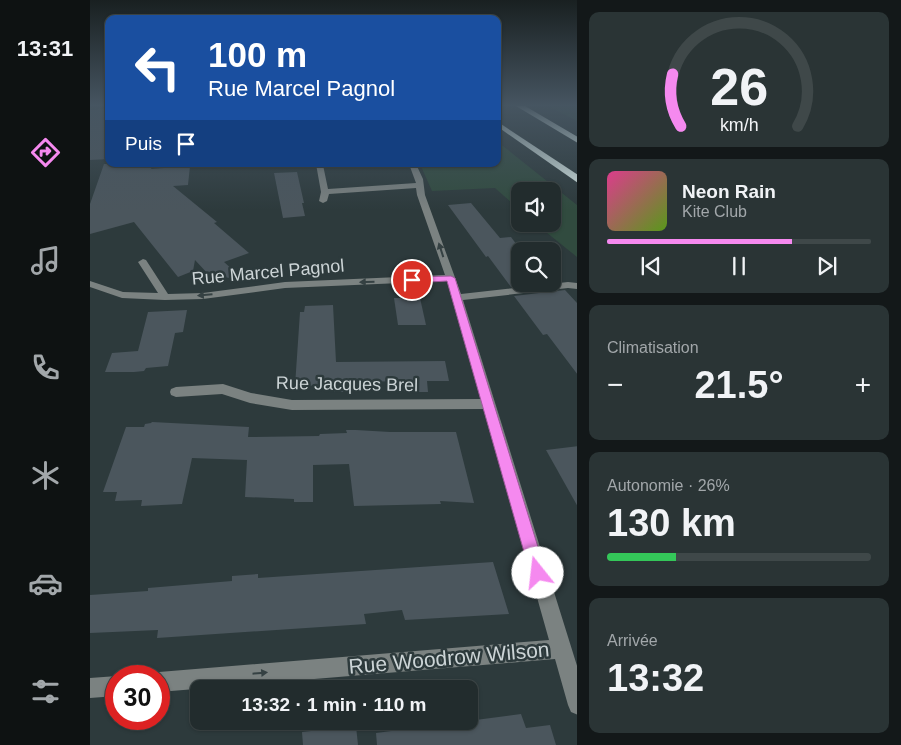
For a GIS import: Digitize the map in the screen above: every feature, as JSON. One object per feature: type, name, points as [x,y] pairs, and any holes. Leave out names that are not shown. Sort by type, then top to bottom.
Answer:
[{"type":"highway","points":[[522,141],[577,180]]},
{"type":"highway","points":[[535,141],[577,169]]},
{"type":"street","points":[[319,167],[325,192],[322,201]]},
{"type":"street","points":[[414,167],[421,195],[451,278],[577,705]]},
{"type":"street","points":[[325,192],[420,185]]},
{"type":"street","points":[[143,262],[165,297]]},
{"type":"street","name":"Rue Marcel Pagnol","points":[[90,284],[122,295],[165,297],[203,296],[285,285],[451,278]]},
{"type":"street","points":[[456,298],[568,285],[577,286]]},
{"type":"street","name":"Rue Jacques Brel","points":[[176,392],[223,389],[250,398],[292,405],[489,404]]},
{"type":"street","name":"Rue Woodrow Wilson","points":[[170,681],[560,649]]},
{"type":"street","points":[[90,688],[105,687]]},
{"type":"green space","points":[[501,144],[548,182],[511,182],[511,202],[495,188],[432,191],[421,167],[501,167]]},
{"type":"green space","points":[[561,192],[577,205],[577,257],[561,244],[561,242],[546,232],[561,232]]},
{"type":"building","points":[[90,141],[105,141],[105,159],[90,160]]},
{"type":"building","points":[[104,164],[105,167],[152,167],[151,169],[190,167],[188,185],[173,186],[217,222],[214,223],[249,253],[224,262],[244,280],[209,275],[195,260],[193,271],[178,277],[134,222],[90,234],[90,204]]},
{"type":"building","points":[[297,172],[305,216],[283,218],[274,173]]},
{"type":"building","points":[[471,203],[500,238],[511,237],[515,242],[511,242],[511,287],[488,256],[486,257],[448,205]]},
{"type":"building","points":[[565,290],[577,303],[577,374],[547,334],[543,335],[514,296],[561,292]]},
{"type":"building","points":[[394,298],[420,298],[426,325],[398,325]]},
{"type":"building","points":[[333,305],[336,362],[445,361],[449,381],[427,381],[428,392],[404,392],[403,381],[359,382],[358,392],[334,392],[333,385],[295,386],[300,312],[304,312],[305,306]]},
{"type":"building","points":[[187,310],[183,332],[175,333],[168,366],[146,368],[144,371],[134,372],[105,372],[112,353],[138,351],[148,312]]},
{"type":"building","points":[[152,422],[249,427],[248,437],[319,436],[320,434],[347,433],[346,430],[456,432],[474,503],[440,501],[441,504],[354,506],[349,464],[313,465],[313,502],[294,502],[294,499],[245,497],[247,460],[192,458],[182,504],[141,506],[142,500],[115,501],[117,492],[103,492],[126,427],[144,427],[145,424]]},
{"type":"building","points":[[577,446],[577,505],[546,450]]},
{"type":"building","points":[[493,562],[509,614],[405,620],[402,610],[364,614],[366,624],[157,638],[158,630],[90,633],[90,595],[148,591],[148,588],[232,581],[232,576],[258,574],[258,578]]},
{"type":"building","points":[[521,714],[526,728],[550,725],[556,745],[377,745],[376,733],[399,730],[478,730],[478,720]]},
{"type":"building","points":[[356,730],[358,745],[303,745],[302,732]]},
{"type":"route","points":[[412,280],[451,278],[538,573]]}]
